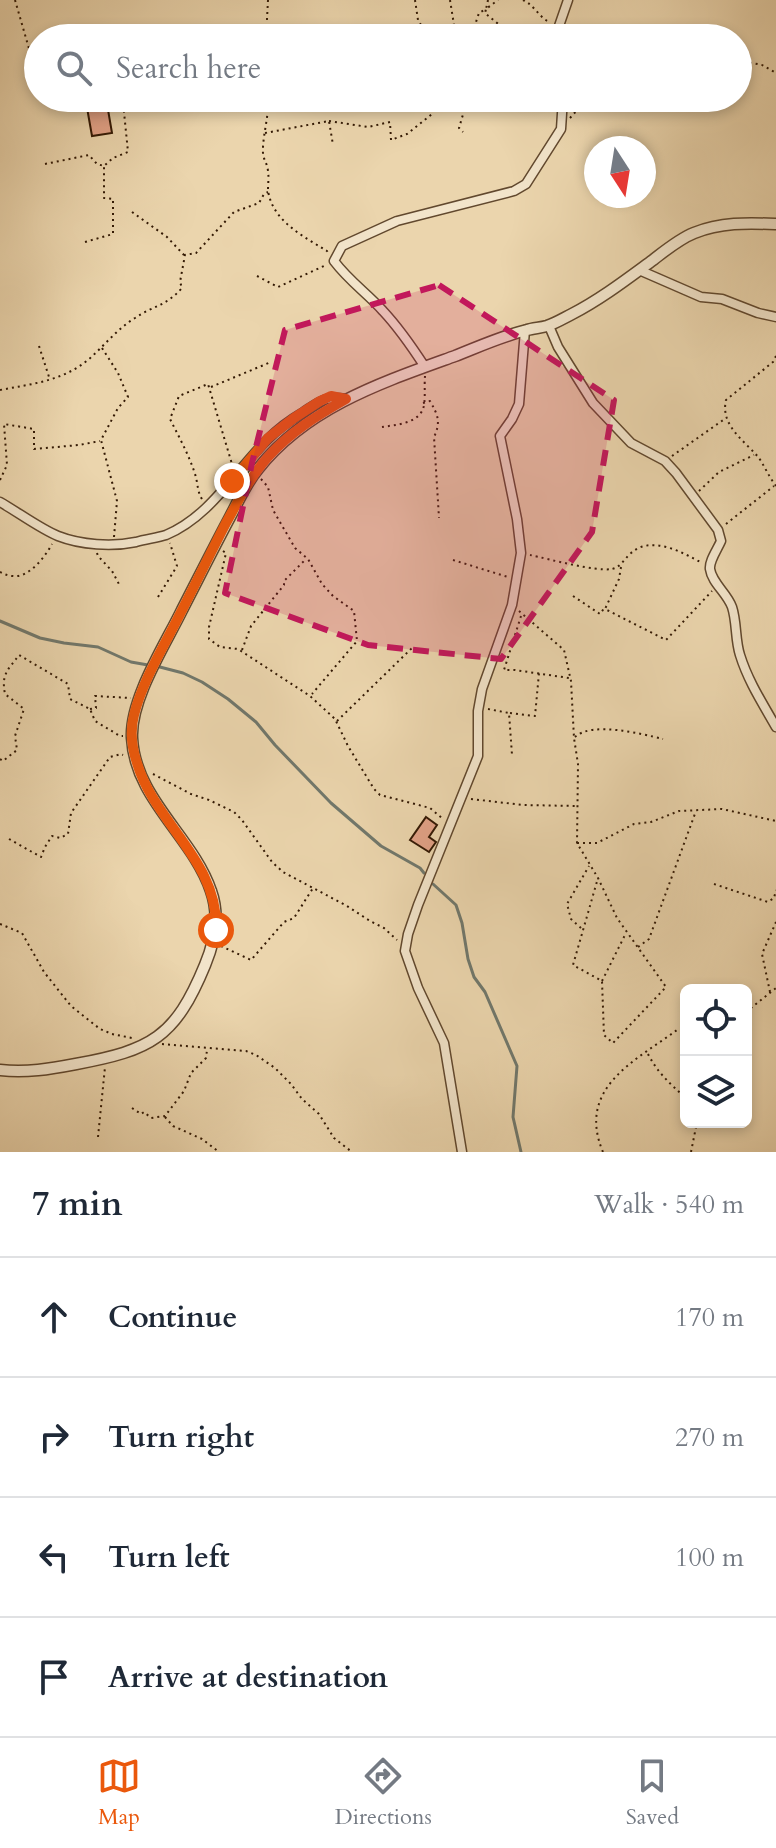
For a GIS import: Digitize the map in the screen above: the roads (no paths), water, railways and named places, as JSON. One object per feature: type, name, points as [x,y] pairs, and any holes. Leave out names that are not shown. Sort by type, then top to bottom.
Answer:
[{"type":"street","points":[[560,24],[568,0]]},
{"type":"street","points":[[425,367],[408,340],[381,308],[357,288],[334,261],[342,246],[397,221],[514,191],[526,184],[561,129],[562,112]]},
{"type":"street","points":[[0,1070],[42,1070],[128,1053],[152,1041],[182,1013],[195,989],[208,958],[217,915],[203,872],[149,791],[137,764],[132,735],[134,715],[148,677],[255,472],[291,434],[346,399],[525,330],[549,326],[590,304],[692,234],[732,223],[776,224]]},
{"type":"street","points":[[639,270],[701,297],[730,301],[776,317]]},
{"type":"street","points":[[549,326],[558,347],[593,403],[631,443],[665,461],[718,530],[721,541],[709,565],[711,574],[732,607],[739,653],[749,679],[776,727]]},
{"type":"street","points":[[462,1152],[444,1043],[418,988],[405,951],[408,934],[478,756],[478,708],[482,689],[512,605],[521,553],[500,436],[519,404],[525,330]]},
{"type":"street","points":[[0,502],[57,536],[103,546],[167,534],[207,507],[268,438],[294,418],[331,396],[346,399]]},
{"type":"waterway","points":[[0,621],[40,638],[98,647],[131,662],[148,665]]},
{"type":"waterway","points":[[156,666],[183,673],[228,699],[256,722],[331,803],[381,846],[424,873]]},
{"type":"waterway","points":[[433,884],[456,905],[474,977],[485,992],[517,1066],[513,1117],[521,1152]]}]
